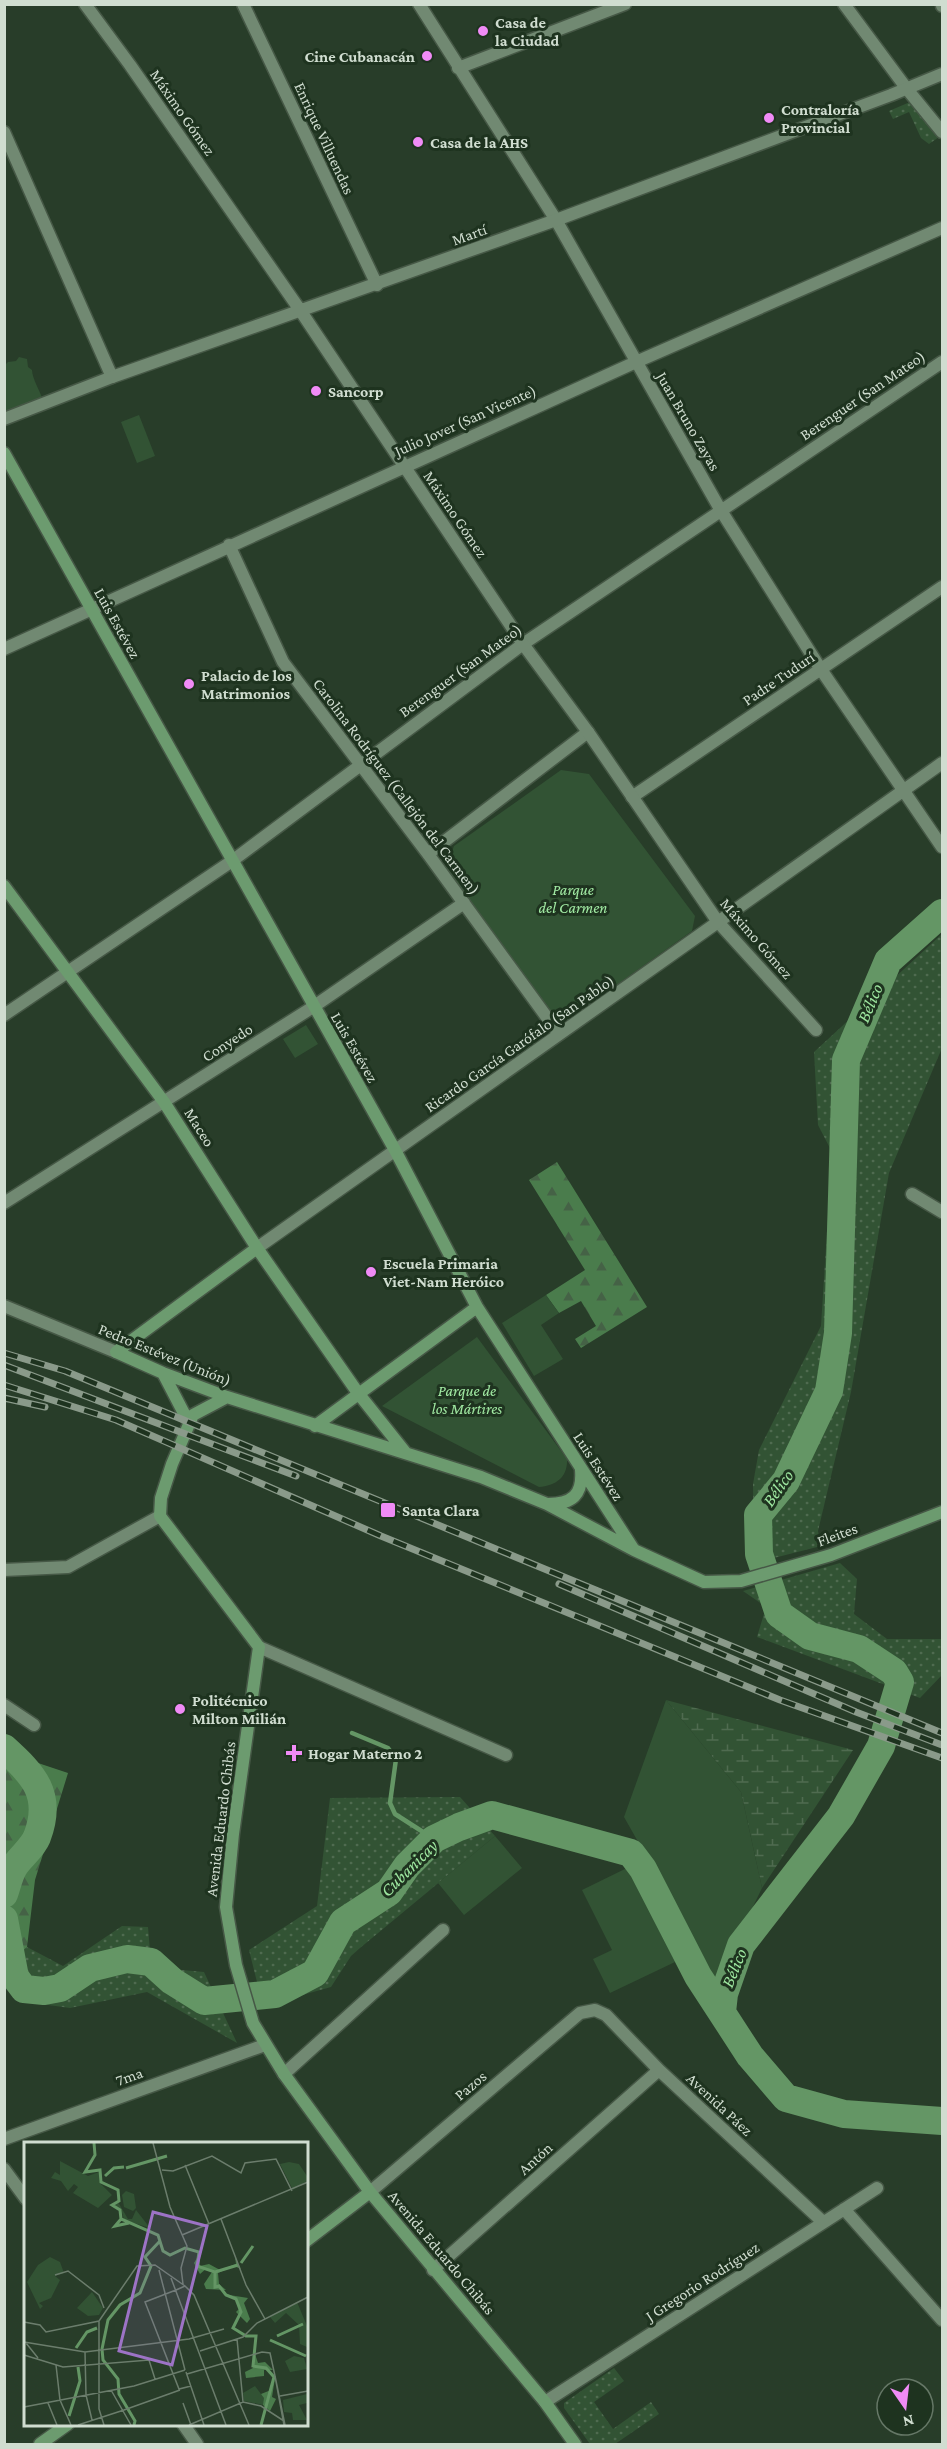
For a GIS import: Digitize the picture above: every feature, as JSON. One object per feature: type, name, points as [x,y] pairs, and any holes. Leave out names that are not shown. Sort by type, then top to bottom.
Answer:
[{"type":"main road","name":"Luis Estévez","points":[[4,453],[395,1150],[477,1307],[634,1550]]},
{"type":"main road","name":"Maceo","points":[[4,886],[164,1102],[257,1248],[358,1393]]},
{"type":"main road","name":"Ricardo García Garófalo (San Pablo)","points":[[116,1353],[257,1248]]},
{"type":"main road","points":[[315,1426],[477,1307]]},
{"type":"main road","name":"Pedro Estévez (Unión)","points":[[116,1353],[227,1397],[315,1426]]},
{"type":"main road","points":[[163,1373],[189,1423]]},
{"type":"main road","points":[[358,1393],[405,1452]]},
{"type":"main road","points":[[227,1397],[193,1415],[161,1498],[160,1516],[259,1647]]},
{"type":"main road","points":[[315,1426],[481,1477],[547,1504],[634,1550]]},
{"type":"main road","points":[[547,1504],[564,1503],[575,1496],[581,1485],[581,1470]]},
{"type":"main road","name":"Fleites","points":[[634,1550],[704,1582],[741,1581],[831,1555],[942,1512]]},
{"type":"main road","name":"Avenida Eduardo Chibás","points":[[259,1647],[233,1834],[226,1907],[236,1965],[253,2023],[284,2074],[370,2192],[545,2402],[575,2445]]},
{"type":"main road","points":[[308,2239],[370,2192]]},
{"type":"main road","points":[[40,2445],[67,2425]]},
{"type":"street","name":"Máximo Gómez","points":[[85,4],[300,310],[523,644],[588,732],[718,922],[816,1030]]},
{"type":"street","name":"Enrique Villuendas","points":[[243,4],[377,285]]},
{"type":"street","name":"Juan Bruno Zayas","points":[[419,4],[556,220],[720,509],[820,668],[942,847]]},
{"type":"street","points":[[458,68],[625,4]]},
{"type":"street","points":[[844,4],[942,132]]},
{"type":"street","name":"Martí","points":[[4,419],[112,377],[556,220],[942,74]]},
{"type":"street","points":[[4,132],[112,377]]},
{"type":"street","name":"Julio Jover (San Vicente)","points":[[4,649],[404,466],[942,228]]},
{"type":"street","name":"Berenguer (San Mateo)","points":[[4,1015],[232,861],[523,644],[720,509],[942,362]]},
{"type":"street","name":"Carolina Rodríguez (Callejón del Carmen)","points":[[229,545],[283,662],[428,854],[559,1034]]},
{"type":"street","name":"Padre Tudurí","points":[[632,797],[942,587]]},
{"type":"street","points":[[428,854],[588,732]]},
{"type":"street","name":"Ricardo García Garófalo (San Pablo)","points":[[257,1248],[942,763]]},
{"type":"street","name":"Conyedo","points":[[4,1203],[313,1007],[464,903]]},
{"type":"street","points":[[912,1194],[942,1212]]},
{"type":"street","name":"Pedro Estévez (Unión)","points":[[4,1306],[116,1353]]},
{"type":"street","points":[[4,1570],[68,1567],[160,1516]]},
{"type":"street","points":[[259,1647],[507,1755]]},
{"type":"street","points":[[4,1705],[33,1725]]},
{"type":"street","points":[[284,2074],[444,1930]]},
{"type":"street","name":"Avenida Páez","points":[[594,2010],[606,2015],[659,2070],[823,2222]]},
{"type":"street","name":"Pazos","points":[[370,2192],[580,2013],[594,2010]]},
{"type":"street","name":"7ma","points":[[4,2139],[265,2045]]},
{"type":"street","name":"Antón","points":[[433,2270],[659,2070]]},
{"type":"street","points":[[4,2169],[24,2196]]},
{"type":"street","name":"J Gregorio Rodríguez","points":[[545,2402],[877,2188]]},
{"type":"street","points":[[844,2209],[942,2320]]},
{"type":"street","points":[[184,2425],[197,2445]]},
{"type":"green space","points":[[910,102],[939,137],[929,144],[921,138],[909,112],[893,119],[889,111]]},
{"type":"green space","points":[[19,357],[27,359],[28,367],[32,370],[42,398],[5,413],[4,366],[8,362],[16,361]]},
{"type":"green space","points":[[139,415],[155,456],[137,463],[121,422]]},
{"type":"green space","name":"Parque del Carmen","points":[[561,770],[589,774],[695,916],[692,931],[566,1021],[552,1020],[446,868],[454,846]]},
{"type":"green space","points":[[942,934],[942,1048],[889,1173],[851,1392],[818,1531],[821,1546],[754,1563],[753,1484],[759,1450],[821,1326],[832,1152],[818,1125],[814,1052]]},
{"type":"green space","points":[[306,1025],[318,1044],[295,1058],[283,1039]]},
{"type":"green space","points":[[557,1162],[647,1307],[581,1348],[575,1339],[596,1326],[581,1301],[559,1313],[546,1295],[585,1270],[529,1180]]},
{"type":"green space","points":[[546,1295],[559,1313],[541,1325],[563,1359],[534,1376],[502,1323]]},
{"type":"green space","name":"Parque de los Mártires","points":[[477,1337],[567,1459],[563,1476],[551,1485],[539,1487],[382,1406]]},
{"type":"green space","points":[[840,1563],[857,1579],[854,1614],[887,1639],[942,1639],[942,1675],[920,1698],[757,1637],[766,1607],[743,1591]]},
{"type":"green space","points":[[666,1700],[853,1750],[762,1888],[741,1792]]},
{"type":"green space","points":[[666,1700],[741,1792],[762,1888],[717,1981],[624,1817]]},
{"type":"green space","points":[[5,1741],[26,1759],[68,1773],[35,1880],[27,1947],[5,1967]]},
{"type":"green space","points":[[460,1797],[495,1836],[351,1956],[331,1987],[263,2006],[249,1950],[317,1906],[330,1798]]},
{"type":"green space","points":[[495,1836],[522,1868],[464,1915],[438,1883]]},
{"type":"green space","points":[[629,1867],[675,1962],[610,1993],[593,1959],[612,1950],[582,1890]]},
{"type":"green space","points":[[122,1926],[148,1927],[150,1951],[171,1969],[204,1972],[237,2043],[147,1992],[70,2008],[34,2003],[13,1992],[5,1967],[27,1947],[63,1966]]},
{"type":"green space","points":[[614,2368],[624,2381],[594,2402],[613,2429],[651,2402],[659,2414],[615,2444],[590,2444],[564,2408],[564,2403]]},
{"type":"waterway","name":"Bélico","points":[[722,2012],[724,1994],[741,1945],[841,1816],[881,1746],[900,1682],[894,1672],[859,1649],[810,1636],[779,1614],[759,1554],[758,1515],[786,1481],[829,1391],[838,1333],[846,1060],[888,961],[942,913]]},
{"type":"waterway","points":[[352,1733],[388,1748],[396,1759],[390,1803],[395,1814],[434,1839]]},
{"type":"waterway","name":"Cubanicay","points":[[4,1748],[32,1777],[42,1798],[43,1809],[37,1837],[14,1867],[4,1894]]},
{"type":"waterway","name":"Cubanicay","points":[[4,1919],[15,1977],[24,1989],[44,1991],[60,1988],[90,1968],[127,1959],[151,1962],[172,1981],[204,2001],[275,1994],[315,1973],[343,1922],[389,1892],[407,1866],[434,1839],[492,1815],[631,1853],[643,1869],[698,1976],[750,2056],[786,2098],[844,2114],[942,2121]]},
{"type":"railway","points":[[4,1353],[65,1371],[942,1733]]},
{"type":"railway","points":[[4,1365],[296,1476]]},
{"type":"railway","points":[[4,1385],[116,1420],[381,1536],[780,1700],[942,1758]]},
{"type":"railway","points":[[4,1398],[45,1407]]},
{"type":"railway","points":[[559,1584],[856,1712],[942,1745]]},
{"type":"place","name":"Casa de la Ciudad","points":[[483,31]]},
{"type":"place","name":"Cine Cubanacán","points":[[427,56]]},
{"type":"place","name":"Contraloría Provincial","points":[[769,118]]},
{"type":"place","name":"Casa de la AHS","points":[[418,142]]},
{"type":"place","name":"Sancorp","points":[[316,391]]},
{"type":"place","name":"Palacio de los Matrimonios","points":[[189,684]]},
{"type":"place","name":"Escuela Primaria Viet-Nam Heróico","points":[[371,1272]]},
{"type":"place","name":"Santa Clara","points":[[388,1510]]},
{"type":"place","name":"Politécnico Milton Milián","points":[[180,1709]]},
{"type":"place","name":"Hogar Materno 2","points":[[294,1753]]}]
